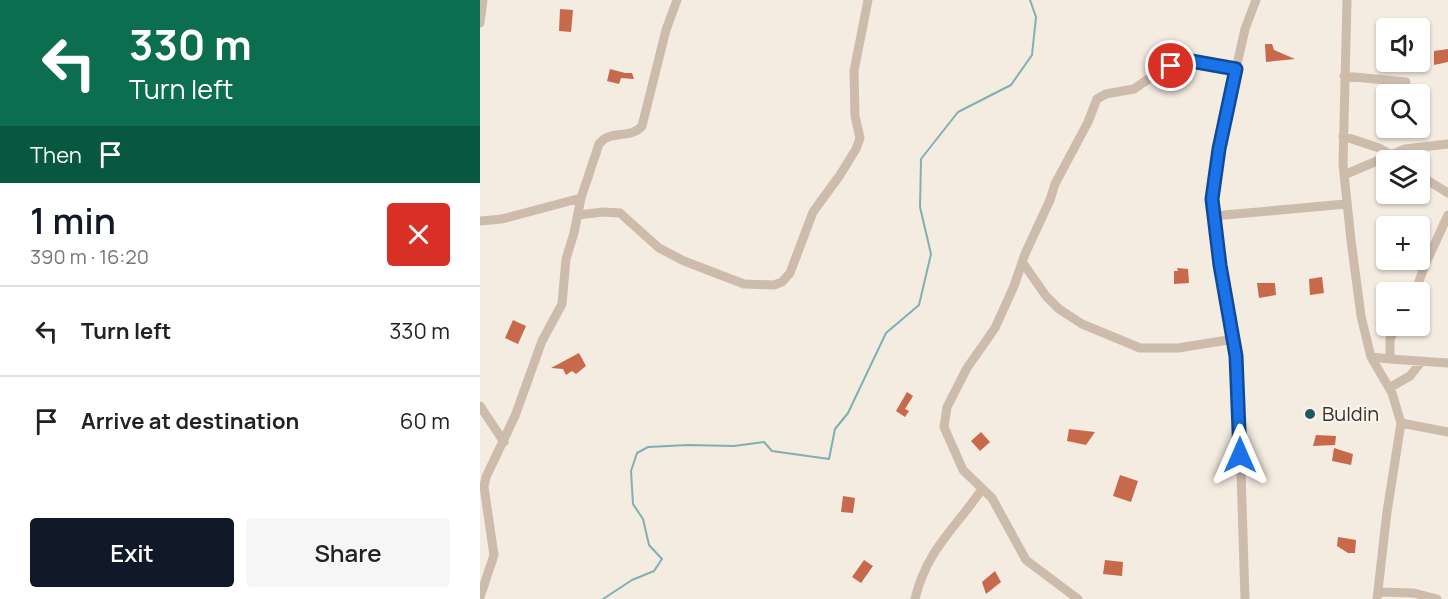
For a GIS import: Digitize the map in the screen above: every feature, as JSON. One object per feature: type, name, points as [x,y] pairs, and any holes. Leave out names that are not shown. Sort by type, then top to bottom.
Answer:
[{"type":"street","points":[[480,23],[483,0]]},
{"type":"street","points":[[480,597],[494,555],[484,487],[486,477],[504,442],[535,365],[542,341],[561,304],[566,259],[581,198],[602,139],[608,135],[634,133],[642,126],[666,30],[676,0]]},
{"type":"street","points":[[578,215],[603,212],[620,213],[659,248],[684,261],[744,284],[774,285],[782,282],[790,273],[813,212],[840,175],[860,138],[855,116],[854,71],[868,0]]},
{"type":"street","points":[[1245,599],[1241,532],[1240,414],[1234,339],[1213,216],[1214,181],[1236,69],[1245,29],[1256,0]]},
{"type":"street","points":[[1347,0],[1343,136],[1346,204],[1361,316],[1371,357],[1389,388],[1399,410],[1401,423],[1377,595],[1414,593],[1437,599]]},
{"type":"street","points":[[1078,599],[1026,560],[997,506],[963,470],[944,427],[945,417],[958,382],[995,328],[1055,184],[1100,95],[1134,89],[1161,70],[1191,61],[1236,69]]},
{"type":"street","points":[[1344,76],[1406,82]]},
{"type":"street","points":[[1343,136],[1382,150]]},
{"type":"street","points":[[1404,150],[1448,144]]},
{"type":"street","points":[[1344,175],[1376,160]]},
{"type":"street","points":[[1430,182],[1448,193]]},
{"type":"street","points":[[480,221],[501,219],[581,198]]},
{"type":"street","points":[[1213,216],[1346,204]]},
{"type":"street","points":[[1419,282],[1448,215]]},
{"type":"street","points":[[1023,263],[1046,296],[1059,309],[1082,324],[1140,348],[1178,348],[1234,339]]},
{"type":"street","points":[[1390,359],[1392,336]]},
{"type":"street","points":[[1371,357],[1448,363]]},
{"type":"street","points":[[1389,388],[1410,376],[1421,362]]},
{"type":"street","points":[[480,406],[504,442]]},
{"type":"street","points":[[1401,423],[1448,432]]},
{"type":"street","points":[[915,599],[920,576],[935,549],[970,508],[982,489]]},
{"type":"building","points":[[560,9],[573,10],[571,32],[559,31]]},
{"type":"building","points":[[1265,44],[1272,44],[1274,50],[1295,59],[1266,62]]},
{"type":"building","points":[[1448,49],[1448,62],[1434,65],[1434,51]]},
{"type":"building","points":[[610,69],[632,73],[634,79],[621,78],[619,84],[607,81]]},
{"type":"building","points":[[1177,268],[1188,269],[1189,283],[1174,284],[1174,271],[1178,271]]},
{"type":"building","points":[[1322,277],[1324,293],[1310,295],[1309,279]]},
{"type":"building","points":[[1257,283],[1275,283],[1276,295],[1259,298]]},
{"type":"building","points":[[513,320],[526,326],[518,344],[505,338]]},
{"type":"building","points":[[579,353],[586,366],[576,374],[572,371],[566,375],[563,369],[551,368]]},
{"type":"building","points":[[907,392],[913,396],[905,409],[909,411],[905,417],[896,411]]},
{"type":"building","points":[[1069,429],[1095,432],[1086,445],[1067,441]]},
{"type":"building","points":[[981,432],[990,442],[980,451],[971,441]]},
{"type":"building","points":[[1316,435],[1336,436],[1335,445],[1313,446]]},
{"type":"building","points":[[1334,448],[1353,454],[1351,465],[1332,461]]},
{"type":"building","points":[[1120,475],[1138,481],[1131,502],[1113,496]]},
{"type":"building","points":[[843,496],[855,498],[853,513],[841,512]]},
{"type":"building","points":[[1338,537],[1356,540],[1355,553],[1348,553],[1337,546]]},
{"type":"building","points":[[864,560],[873,566],[861,583],[852,577]]},
{"type":"building","points":[[1105,560],[1123,562],[1122,576],[1103,574]]},
{"type":"building","points":[[995,571],[1001,582],[986,594],[982,582]]},
{"type":"waterway","points":[[603,599],[632,580],[654,571],[662,559],[649,545],[643,519],[633,504],[631,471],[637,453],[648,447],[734,446],[764,442],[772,451],[829,459],[835,429],[848,413],[886,333],[919,305],[931,254],[920,207],[921,159],[958,112],[1011,85],[1032,55],[1036,17],[1030,0]]},
{"type":"place","name":"Buldin","points":[[1310,414]]},
{"type":"route","points":[[1171,66],[1191,61],[1236,69],[1219,149],[1212,199],[1220,265],[1236,356],[1240,455]]}]
